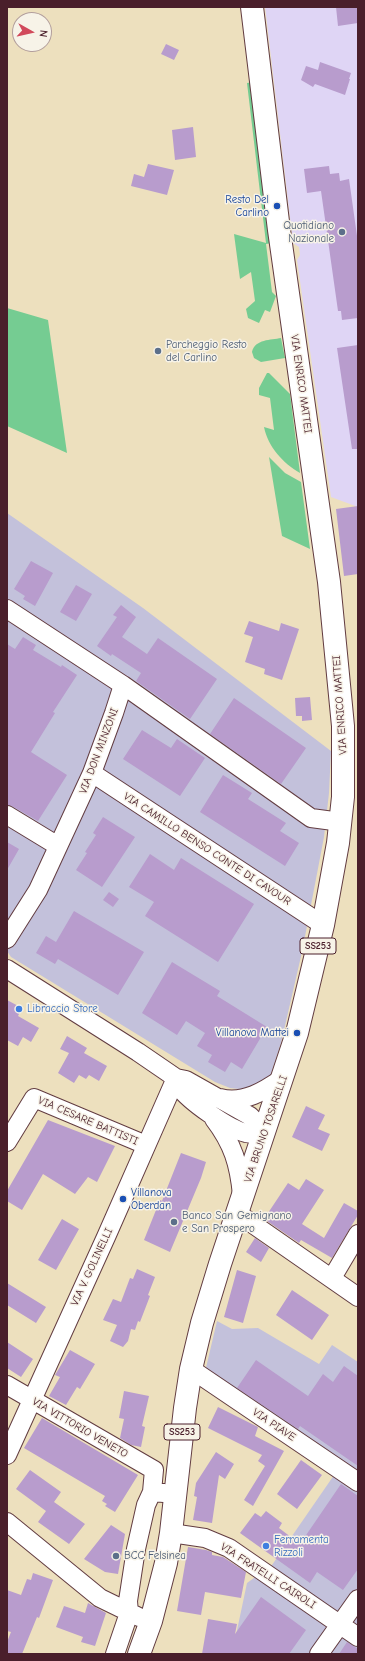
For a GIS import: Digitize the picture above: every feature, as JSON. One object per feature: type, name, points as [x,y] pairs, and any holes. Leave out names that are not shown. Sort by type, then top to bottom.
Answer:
[{"type":"main road","name":"VIA ENRICO MATTEI","points":[[252,7],[279,230],[329,582],[341,700],[344,761]]},
{"type":"main road","name":"VIA BRUNO TOSARELLI","points":[[139,1654],[151,1621],[164,1570],[171,1533],[191,1369],[210,1294],[265,1133],[307,998],[323,925],[341,822],[344,761]]},
{"type":"street","points":[[7,609],[123,685],[310,818],[341,822]]},
{"type":"street","name":"VIA DON MINZONI","points":[[7,939],[38,890],[92,773],[123,685]]},
{"type":"street","name":"VIA CAMILLO BENSO CONTE DI CAVOUR","points":[[92,773],[323,925]]},
{"type":"street","points":[[7,815],[58,846]]},
{"type":"street","points":[[7,968],[176,1078],[186,1080],[250,1116],[265,1133]]},
{"type":"street","points":[[176,1078],[179,1087],[210,1114],[235,1129],[245,1133],[265,1133]]},
{"type":"street","name":"VIA V. GOLINELLI","points":[[7,1455],[176,1078]]},
{"type":"street","points":[[217,1097],[237,1099],[250,1097],[266,1090],[283,1078]]},
{"type":"street","name":"VIA CESARE BATTISTI","points":[[7,1142],[34,1098],[146,1146]]},
{"type":"street","points":[[210,1114],[229,1140],[236,1157],[240,1205],[358,1297]]},
{"type":"street","points":[[332,1278],[358,1234]]},
{"type":"street","name":"VIA PIAVE","points":[[191,1369],[358,1482]]},
{"type":"street","name":"VIA VITTORIO VENETO","points":[[7,1385],[154,1470],[152,1492]]},
{"type":"street","points":[[115,1654],[130,1613],[128,1601],[136,1549],[146,1505],[152,1492],[175,1494]]},
{"type":"street","points":[[7,1522],[100,1598],[130,1613],[151,1621]]},
{"type":"street","name":"VIA FRATELLI CAIROLI","points":[[171,1533],[206,1538],[229,1548],[358,1637]]},
{"type":"street","points":[[319,1654],[358,1599]]},
{"type":"shaded area","points":[[265,7],[358,7],[358,507],[331,497],[297,260],[300,255],[299,247],[293,243]]},
{"type":"shaded area","points":[[7,513],[143,608],[331,751],[329,793],[324,837],[302,952],[281,1043],[270,1077],[247,1090],[230,1088],[215,1082],[11,957],[7,951]]},
{"type":"shaded area","points":[[217,1321],[232,1329],[258,1328],[319,1364],[332,1345],[358,1362],[358,1654],[232,1654],[247,1583],[272,1565],[341,1465],[205,1372]]},
{"type":"green space","points":[[253,82],[272,243],[266,244],[272,292],[276,296],[270,312],[265,310],[259,323],[248,318],[246,309],[255,301],[251,272],[240,279],[234,234],[266,243],[247,83]]},
{"type":"green space","points":[[7,308],[48,320],[67,453],[7,426]]},
{"type":"green space","points":[[281,338],[285,358],[261,362],[254,358],[252,352],[256,345],[260,342]]},
{"type":"green space","points":[[267,373],[269,373],[290,394],[300,473],[277,454],[266,434],[264,427],[274,430],[270,398],[259,395],[259,388]]},
{"type":"green space","points":[[269,457],[285,473],[301,482],[310,549],[282,536]]},
{"type":"building","points":[[336,7],[358,7],[358,23],[338,26]]},
{"type":"building","points":[[166,44],[179,50],[174,60],[161,54]]},
{"type":"building","points":[[320,62],[351,73],[345,95],[315,84],[313,87],[301,80],[306,66],[318,70]]},
{"type":"building","points":[[193,127],[196,157],[175,160],[172,130]]},
{"type":"building","points":[[148,164],[174,170],[167,195],[131,186],[134,174],[144,177]]},
{"type":"building","name":"Quotidiano Nazionale","points":[[329,166],[330,174],[339,173],[340,181],[349,179],[358,243],[358,318],[342,320],[341,311],[338,311],[321,191],[307,193],[304,169]]},
{"type":"building","points":[[358,345],[358,449],[352,449],[337,348]]},
{"type":"building","points":[[358,506],[358,574],[344,576],[336,509]]},
{"type":"building","points":[[31,561],[53,573],[35,606],[23,599],[25,596],[14,589]]},
{"type":"building","points":[[76,585],[92,594],[76,621],[60,612]]},
{"type":"building","points":[[121,605],[136,617],[122,637],[147,654],[158,638],[217,679],[190,719],[136,681],[141,673],[112,654],[111,656],[97,646],[117,617],[113,615]]},
{"type":"building","points":[[249,621],[279,631],[281,623],[299,629],[282,680],[264,674],[265,669],[245,662],[253,637],[244,634]]},
{"type":"building","points":[[23,637],[36,645],[33,650],[61,667],[62,665],[77,675],[53,712],[55,713],[31,752],[67,775],[38,821],[12,806],[7,805],[7,644],[15,649]]},
{"type":"building","points":[[310,697],[312,720],[302,721],[302,716],[296,716],[295,698]]},
{"type":"building","points":[[234,698],[306,748],[281,784],[210,734]]},
{"type":"building","points":[[142,730],[171,748],[177,739],[205,758],[180,796],[123,759]]},
{"type":"building","points":[[223,775],[252,793],[248,799],[286,823],[280,831],[299,843],[285,866],[200,812]]},
{"type":"building","points":[[103,817],[135,837],[102,887],[76,870],[87,853],[85,852],[96,835],[93,833]]},
{"type":"building","points":[[7,842],[19,849],[7,870]]},
{"type":"building","points":[[150,854],[174,870],[181,858],[254,904],[218,962],[145,916],[154,902],[129,887]]},
{"type":"building","points":[[109,892],[119,899],[113,907],[103,900]]},
{"type":"building","points":[[74,911],[144,952],[118,995],[58,959],[55,964],[36,953],[46,936],[56,942]]},
{"type":"building","points":[[172,962],[220,991],[217,996],[267,1027],[242,1069],[231,1062],[225,1072],[208,1062],[212,1055],[197,1046],[205,1033],[186,1021],[177,1035],[142,1013]]},
{"type":"building","points":[[7,1000],[22,1008],[18,1016],[39,1028],[31,1042],[23,1037],[18,1046],[7,1040]]},
{"type":"building","points":[[67,1036],[87,1048],[84,1053],[107,1066],[99,1081],[89,1075],[86,1079],[79,1075],[74,1083],[58,1073],[69,1053],[60,1049]]},
{"type":"building","points":[[306,1106],[325,1115],[318,1129],[330,1134],[322,1151],[292,1137]]},
{"type":"building","points":[[48,1120],[115,1146],[97,1182],[88,1177],[75,1194],[43,1174],[22,1210],[7,1201],[7,1191]]},
{"type":"building","points":[[181,1153],[206,1162],[201,1178],[170,1252],[144,1240],[160,1200],[162,1201]]},
{"type":"building","points":[[306,1179],[324,1190],[302,1224],[324,1238],[344,1203],[358,1211],[358,1215],[332,1258],[301,1240],[299,1243],[264,1219],[288,1183],[299,1190]]},
{"type":"building","points":[[62,1219],[79,1229],[56,1270],[38,1260]]},
{"type":"building","points":[[255,1238],[269,1248],[261,1262],[246,1252]]},
{"type":"building","points":[[137,1269],[155,1277],[148,1295],[150,1296],[140,1322],[138,1321],[135,1330],[131,1329],[128,1341],[123,1347],[110,1341],[117,1325],[103,1320],[113,1299],[121,1302],[130,1278],[133,1279]]},
{"type":"building","points":[[237,1270],[256,1276],[243,1323],[224,1317]]},
{"type":"building","points":[[7,1283],[46,1307],[36,1323],[7,1305]]},
{"type":"building","points":[[292,1290],[329,1315],[312,1340],[276,1315]]},
{"type":"building","points":[[7,1342],[33,1359],[21,1377],[7,1368]]},
{"type":"building","points":[[70,1350],[95,1364],[80,1389],[77,1387],[66,1405],[49,1396],[60,1377],[55,1375]]},
{"type":"building","points":[[256,1360],[308,1396],[323,1374],[333,1382],[344,1366],[358,1376],[358,1466],[300,1426],[298,1429],[237,1388]]},
{"type":"building","points":[[124,1391],[149,1396],[142,1426],[145,1427],[141,1447],[131,1445],[120,1438],[124,1419],[119,1418]]},
{"type":"building","points":[[218,1407],[258,1427],[255,1436],[284,1451],[253,1506],[244,1500],[265,1466],[258,1461],[262,1455],[208,1428]]},
{"type":"building","points":[[42,1418],[138,1475],[115,1512],[105,1506],[107,1504],[102,1501],[105,1496],[24,1448]]},
{"type":"building","points":[[216,1452],[234,1464],[225,1479],[219,1475],[212,1523],[193,1520],[197,1497],[194,1496],[196,1483]]},
{"type":"building","points":[[301,1460],[322,1475],[297,1509],[277,1494]]},
{"type":"building","points":[[30,1470],[61,1492],[54,1502],[85,1524],[69,1544],[38,1522],[46,1511],[16,1489]]},
{"type":"building","points":[[341,1484],[358,1496],[358,1569],[343,1590],[317,1572],[310,1583],[240,1533],[255,1513],[261,1517],[266,1511],[282,1523],[279,1528],[300,1544]]},
{"type":"building","points":[[111,1525],[125,1534],[118,1574],[105,1572],[84,1559]]},
{"type":"building","points":[[188,1547],[212,1552],[212,1555],[223,1557],[246,1572],[241,1598],[205,1592],[201,1615],[177,1611]]},
{"type":"building","points":[[33,1573],[53,1580],[39,1618],[37,1617],[22,1654],[7,1654],[7,1642],[11,1632],[7,1631],[7,1590],[21,1595],[27,1579],[31,1580]]},
{"type":"building","points":[[261,1597],[306,1630],[289,1654],[202,1654],[208,1619],[237,1624],[235,1634]]},
{"type":"building","points":[[88,1603],[106,1613],[95,1646],[81,1642],[83,1637],[56,1627],[64,1606],[85,1613]]},
{"type":"building","points":[[347,1642],[358,1649],[358,1654],[339,1654]]},
{"type":"place","name":"Resto Del Carlino","points":[[277,206]]},
{"type":"place","name":"Quotidiano Nazionale","points":[[342,232]]},
{"type":"place","name":"Parcheggio Resto del Carlino","points":[[158,351]]},
{"type":"place","name":"Libraccio Store","points":[[19,1009]]},
{"type":"place","name":"Villanova Mattei","points":[[297,1033]]},
{"type":"place","name":"Villanova Oberdan","points":[[123,1199]]},
{"type":"place","name":"Banco San Gemignano e San Prospero","points":[[174,1222]]},
{"type":"place","name":"Ferramenta Rizzoli","points":[[266,1546]]},
{"type":"place","name":"BCC Felsinea","points":[[116,1556]]}]
